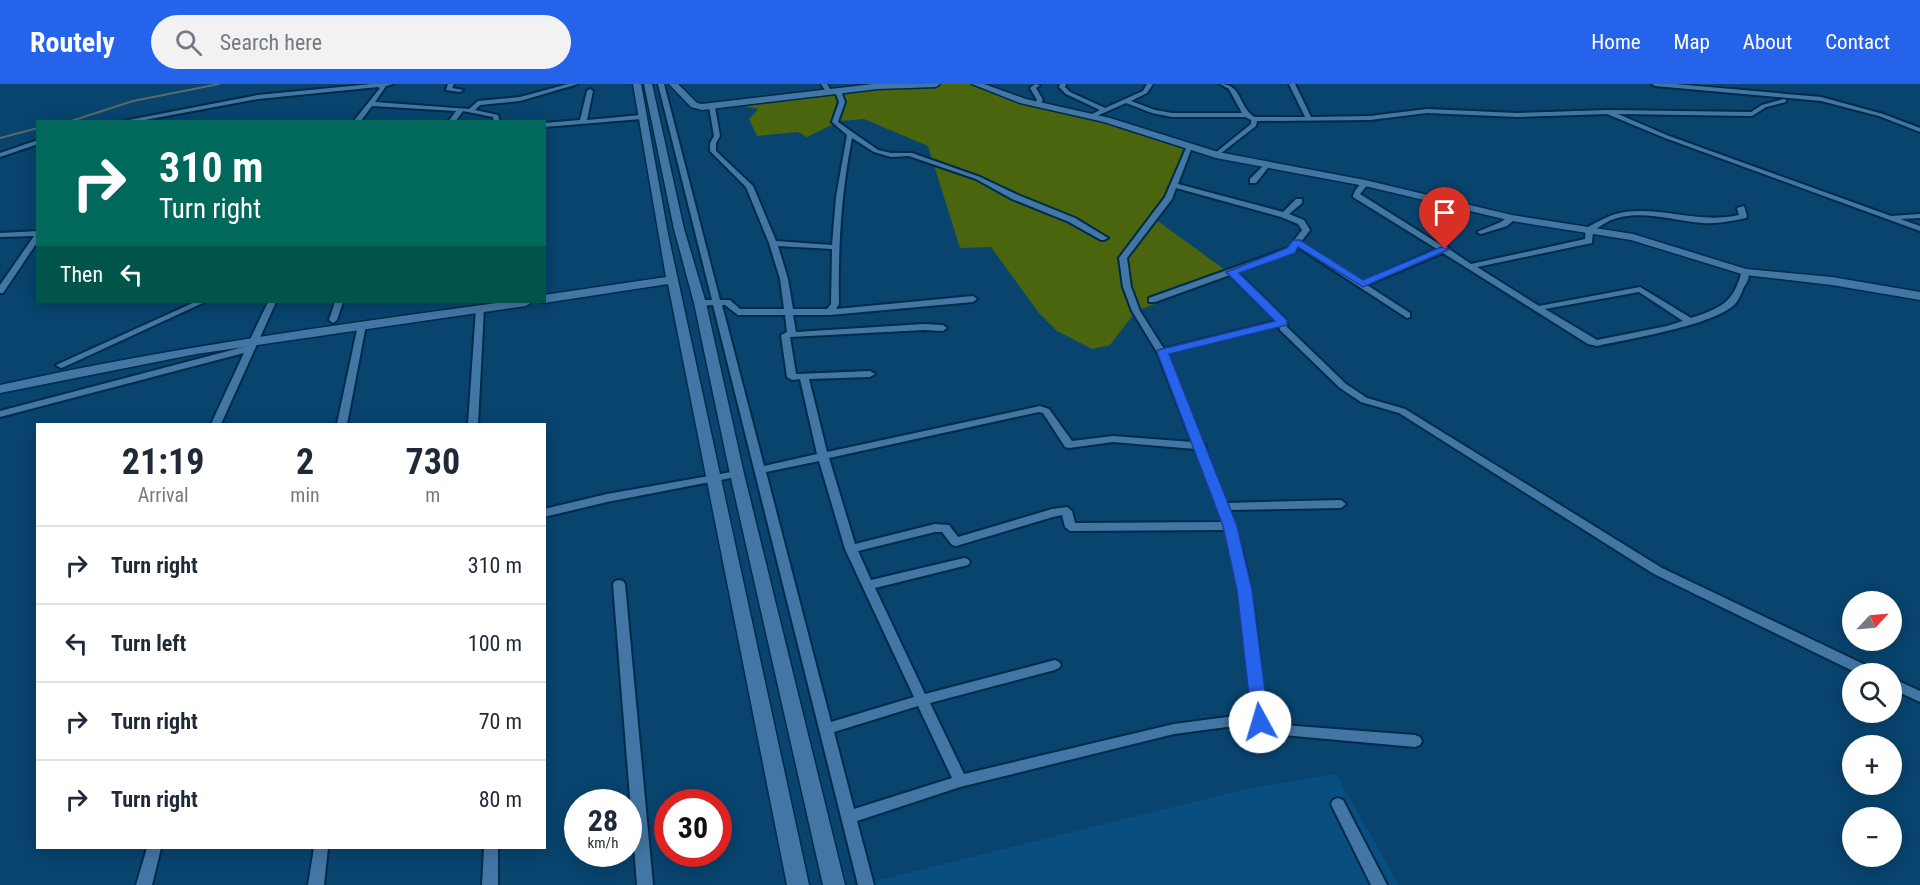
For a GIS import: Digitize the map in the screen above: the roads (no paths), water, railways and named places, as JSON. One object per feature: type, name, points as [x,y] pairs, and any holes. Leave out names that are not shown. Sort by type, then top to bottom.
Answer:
[{"type":"street","points":[[143,120],[158,113],[258,97],[390,84]]},
{"type":"street","points":[[451,84],[448,89],[460,90]]},
{"type":"street","points":[[471,110],[478,103],[520,99],[575,84]]},
{"type":"street","points":[[637,84],[641,117],[672,276],[798,885]]},
{"type":"street","points":[[648,84],[679,229],[700,303],[737,474],[834,885]]},
{"type":"street","points":[[661,84],[866,885]]},
{"type":"street","points":[[673,84],[694,105],[712,107],[827,88],[841,91],[877,85],[936,84]]},
{"type":"street","points":[[976,84],[1038,104],[1092,116],[1216,155],[1365,183],[1512,218],[1633,237],[1745,272],[1832,281],[1920,296]]},
{"type":"street","points":[[1063,84],[1062,87],[1068,93],[1103,109]]},
{"type":"street","points":[[1092,116],[1103,109],[1145,92],[1150,84]]},
{"type":"street","points":[[1223,84],[1230,88],[1246,115]]},
{"type":"street","points":[[1292,84],[1309,118]]},
{"type":"street","points":[[1655,84],[1821,99],[1881,115],[1920,130]]},
{"type":"street","points":[[1036,85],[1033,88],[1040,100],[1038,104]]},
{"type":"street","points":[[358,120],[384,87],[380,86]]},
{"type":"street","points":[[583,123],[590,91]]},
{"type":"street","points":[[841,91],[839,94],[842,102],[835,122],[876,151],[891,155],[910,154],[978,178],[1072,220],[1104,237]]},
{"type":"street","points":[[1126,101],[1154,112],[1172,115],[1246,115],[1254,119],[1370,118],[1427,111],[1517,115],[1608,112],[1752,114],[1775,102],[1821,99]]},
{"type":"street","points":[[370,104],[471,110],[496,116],[496,120]]},
{"type":"street","points":[[712,107],[717,136],[713,143],[713,151],[749,186],[773,243],[784,279],[792,334]]},
{"type":"street","points":[[453,120],[461,109]]},
{"type":"street","points":[[1608,112],[1667,137],[1920,229]]},
{"type":"street","points":[[1881,115],[1898,116],[1920,124]]},
{"type":"street","points":[[546,125],[641,117]]},
{"type":"street","points":[[1216,155],[1254,125],[1254,119]]},
{"type":"street","points":[[830,312],[835,304],[834,247],[842,166],[850,134]]},
{"type":"street","points":[[0,155],[36,142]]},
{"type":"street","points":[[1190,147],[1175,185],[1156,217],[1123,258],[1127,287],[1136,312],[1162,352],[1201,446],[1230,526],[1244,582],[1260,722]]},
{"type":"street","points":[[1253,181],[1268,164]]},
{"type":"street","points":[[1365,183],[1356,195],[1597,344],[1690,322],[1719,312],[1732,302],[1745,278],[1745,272]]},
{"type":"street","points":[[1152,300],[1291,250],[1306,230],[1301,222],[1284,215],[1175,185]]},
{"type":"street","points":[[1284,215],[1299,201]]},
{"type":"street","points":[[1589,230],[1598,223],[1613,217],[1645,213],[1698,219],[1734,219],[1743,216],[1741,208]]},
{"type":"street","points":[[1888,218],[1920,216]]},
{"type":"street","points":[[1481,232],[1504,224],[1512,218]]},
{"type":"street","points":[[1471,266],[1589,240],[1589,230]]},
{"type":"street","points":[[0,235],[36,234]]},
{"type":"street","points":[[0,291],[36,237]]},
{"type":"street","points":[[1296,242],[1407,315]]},
{"type":"street","points":[[773,243],[834,247]]},
{"type":"street","points":[[1363,284],[1445,249]]},
{"type":"street","points":[[1232,272],[1283,322],[1283,328],[1335,378],[1364,400],[1402,411],[1658,571],[1849,663]]},
{"type":"street","points":[[546,290],[672,276]]},
{"type":"street","points":[[546,299],[672,276]]},
{"type":"street","points":[[1539,308],[1640,289],[1690,322]]},
{"type":"street","points":[[700,303],[727,302],[738,312],[790,314],[973,299]]},
{"type":"street","points":[[61,365],[199,303]]},
{"type":"street","points":[[216,423],[272,303]]},
{"type":"street","points":[[333,320],[339,303]]},
{"type":"street","points":[[0,414],[254,340],[333,320],[455,303]]},
{"type":"street","points":[[0,379],[61,365],[518,303]]},
{"type":"street","points":[[473,423],[480,308]]},
{"type":"street","points":[[1162,352],[1283,322]]},
{"type":"street","points":[[342,423],[362,325]]},
{"type":"street","points":[[870,374],[792,377],[784,335],[924,327],[943,328]]},
{"type":"street","points":[[0,389],[67,373],[254,340]]},
{"type":"street","points":[[804,376],[822,457],[851,549],[960,782]]},
{"type":"street","points":[[761,470],[1040,409],[1046,411],[1070,445],[1113,439],[1201,446]]},
{"type":"street","points":[[546,513],[607,498],[737,474]]},
{"type":"street","points":[[1223,507],[1341,504]]},
{"type":"street","points":[[851,549],[936,528],[945,528],[956,542],[1052,513],[1067,511],[1070,527],[1230,526]]},
{"type":"street","points":[[868,585],[964,562]]},
{"type":"street","points":[[619,584],[645,885]]},
{"type":"street","points":[[826,729],[921,700],[1055,665]]},
{"type":"street","points":[[1902,688],[1920,697]]},
{"type":"street","points":[[849,817],[960,782],[1174,729],[1227,722],[1260,722],[1283,730],[1415,741]]},
{"type":"street","points":[[1338,804],[1379,885]]},
{"type":"street","points":[[144,885],[154,849]]},
{"type":"street","points":[[316,885],[321,849]]},
{"type":"street","points":[[490,849],[490,885]]},
{"type":"waterway","points":[[74,120],[133,101],[219,84]]},
{"type":"waterway","points":[[1691,84],[1730,88]]},
{"type":"waterway","points":[[0,138],[36,129]]}]
